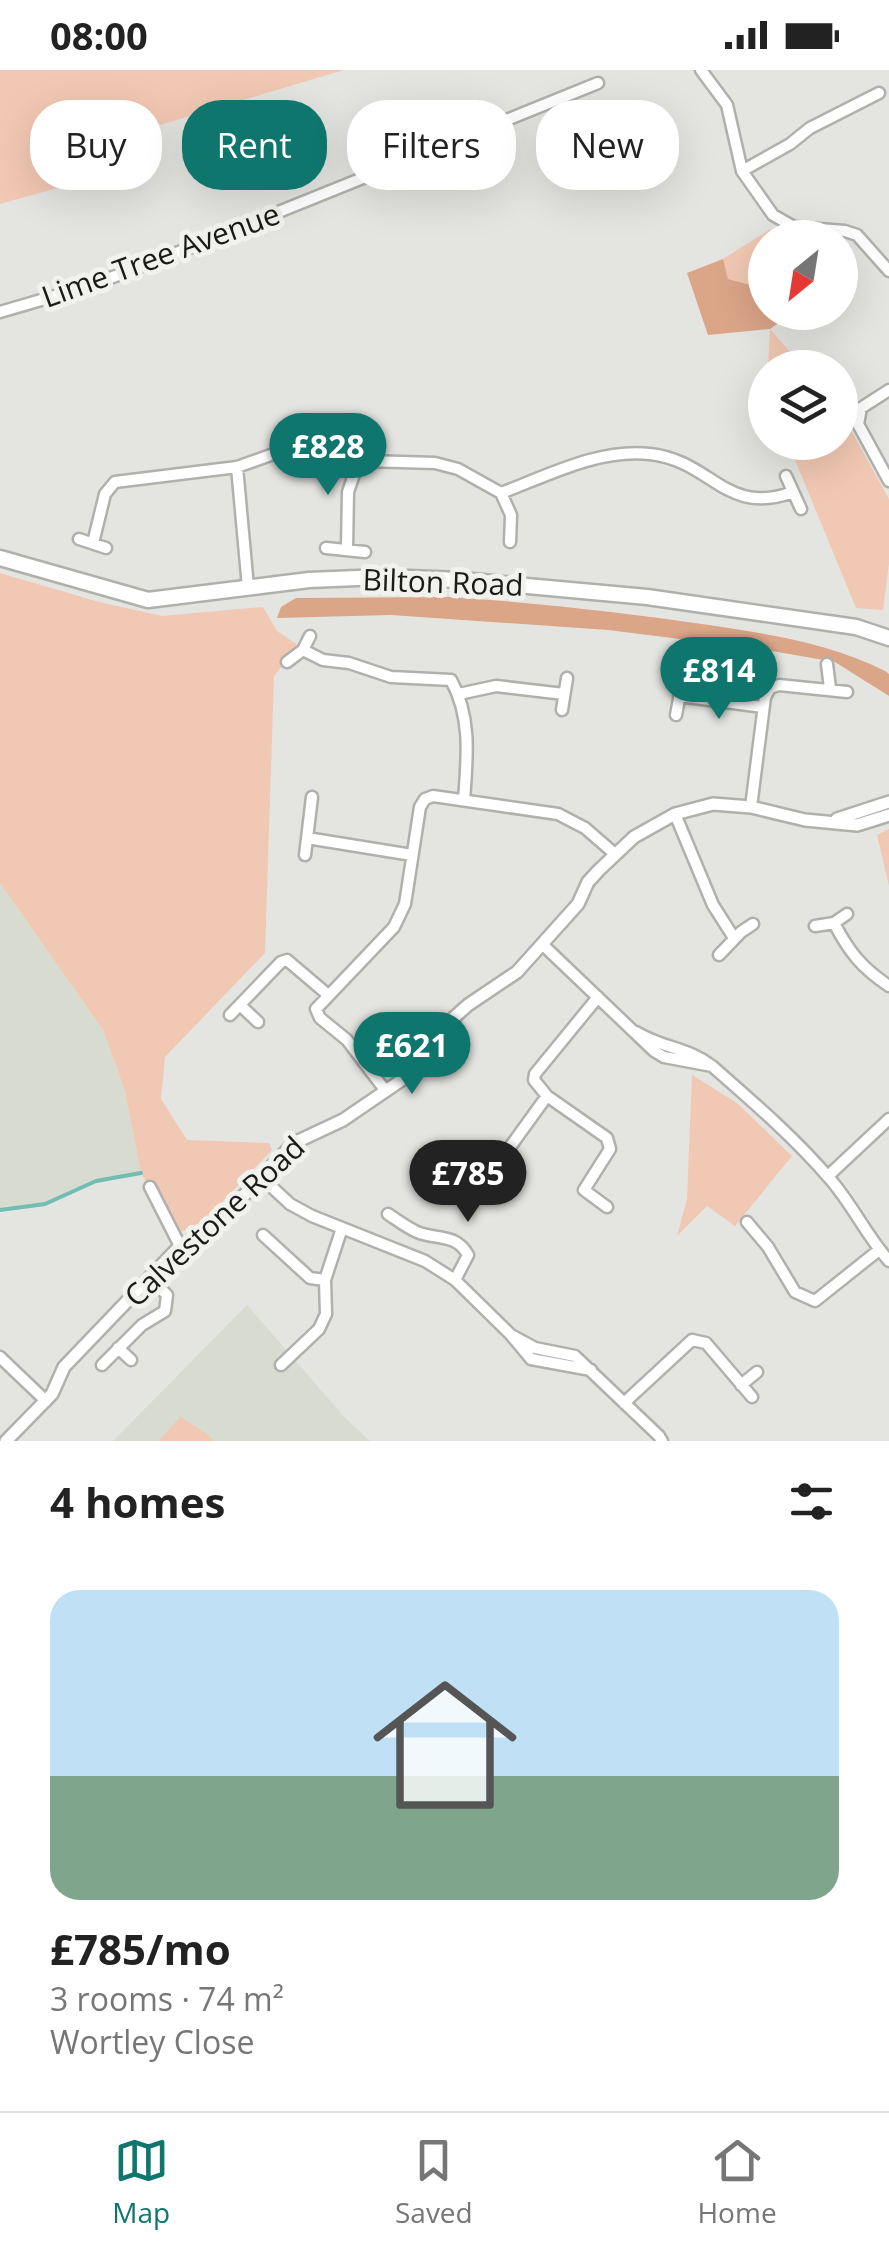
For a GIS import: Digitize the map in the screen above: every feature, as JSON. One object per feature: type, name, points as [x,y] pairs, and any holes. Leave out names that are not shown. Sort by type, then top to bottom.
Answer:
[{"type":"main road","name":"Bilton Road","points":[[0,558],[148,600],[382,577],[461,580],[646,597],[856,627],[889,638]]},
{"type":"street","points":[[701,70],[727,106],[742,171],[773,215],[783,224],[858,235],[889,272]]},
{"type":"street","name":"Lime Tree Avenue","points":[[0,312],[89,286],[210,241],[598,83]]},
{"type":"street","points":[[742,171],[810,128],[879,92]]},
{"type":"street","points":[[889,390],[861,408],[858,424],[889,481]]},
{"type":"street","points":[[93,542],[105,494],[115,482],[237,467],[296,446],[335,445],[367,461],[435,463],[458,468],[501,493],[511,515],[510,542]]},
{"type":"street","points":[[501,493],[604,455],[650,454],[691,465],[745,498],[767,501],[792,492]]},
{"type":"street","points":[[347,548],[348,492],[360,457]]},
{"type":"street","points":[[237,467],[248,588]]},
{"type":"street","points":[[786,476],[802,509]]},
{"type":"street","points":[[79,539],[106,548]]},
{"type":"street","points":[[326,548],[365,552]]},
{"type":"street","points":[[287,662],[303,650],[310,636]]},
{"type":"street","points":[[303,650],[323,660],[350,663],[367,672],[391,677],[451,680],[459,694],[469,742],[464,800]]},
{"type":"street","points":[[827,664],[830,688]]},
{"type":"street","points":[[562,710],[567,678]]},
{"type":"street","points":[[676,715],[683,678]]},
{"type":"street","points":[[751,807],[763,708],[770,688],[779,684],[847,692]]},
{"type":"street","points":[[459,694],[496,686],[564,694]]},
{"type":"street","points":[[679,696],[763,708]]},
{"type":"street","points":[[385,1090],[347,1040],[320,1018],[316,1009],[394,927],[405,904],[420,807],[425,800],[433,796],[558,814],[585,828],[615,854]]},
{"type":"street","points":[[305,854],[312,797]]},
{"type":"street","name":"Calvestone Road","points":[[833,820],[889,802]]},
{"type":"street","name":"Calvestone Road","points":[[8,1440],[46,1401],[64,1368],[180,1246],[209,1232],[294,1143],[343,1120],[408,1075],[432,1038],[453,1017],[517,972],[578,904],[588,882],[634,837],[675,814],[714,804],[858,825],[889,815]]},
{"type":"street","points":[[675,814],[712,905],[734,938]]},
{"type":"street","points":[[307,838],[412,855]]},
{"type":"street","points":[[815,926],[834,923],[847,914]]},
{"type":"street","points":[[834,923],[862,968],[889,986]]},
{"type":"street","points":[[719,955],[753,924]]},
{"type":"street","points":[[542,944],[636,1032],[657,1045],[686,1048],[712,1066],[828,1176],[889,1260]]},
{"type":"street","points":[[230,1015],[287,960],[327,994]]},
{"type":"street","points":[[598,997],[534,1080],[547,1096],[610,1143],[584,1190],[607,1208]]},
{"type":"street","points":[[240,1005],[258,1022]]},
{"type":"street","points":[[510,1148],[547,1096]]},
{"type":"street","points":[[828,1176],[889,1119]]},
{"type":"street","points":[[261,1176],[290,1204],[425,1260],[455,1280],[532,1359],[591,1370],[662,1441]]},
{"type":"street","points":[[150,1187],[180,1246]]},
{"type":"street","points":[[388,1214],[413,1230],[461,1244],[468,1255],[455,1280]]},
{"type":"street","points":[[747,1222],[768,1247],[795,1292],[814,1302],[879,1250]]},
{"type":"street","points":[[282,1365],[319,1330],[326,1314],[325,1280],[342,1228]]},
{"type":"street","points":[[263,1235],[310,1278],[325,1280]]},
{"type":"street","points":[[102,1366],[146,1321],[166,1311],[167,1295],[151,1278]]},
{"type":"street","points":[[624,1403],[692,1340],[706,1343],[752,1397]]},
{"type":"street","points":[[118,1348],[130,1360]]},
{"type":"street","points":[[0,1357],[46,1401]]},
{"type":"street","points":[[741,1385],[756,1372]]},
{"type":"shaded area","points":[[0,70],[344,70],[244,100],[182,100],[182,118],[162,124],[162,100],[30,100],[30,190],[50,190],[0,204]]},
{"type":"shaded area","points":[[748,243],[748,284],[728,279],[723,259]]},
{"type":"shaded area","points":[[723,259],[728,279],[748,284],[748,330],[760,330],[708,335],[687,273]]},
{"type":"shaded area","points":[[770,330],[771,330],[788,350],[769,350]]},
{"type":"shaded area","points":[[858,443],[889,499],[889,563],[883,610],[856,608],[795,460],[858,460]]},
{"type":"shaded area","points":[[0,573],[162,616],[263,607],[277,631],[298,645],[274,676],[265,953],[165,1057],[161,1099],[187,1140],[269,1143],[272,1150],[202,1223],[179,1236],[141,1173],[125,1091],[103,1030],[0,883]]},
{"type":"shaded area","points":[[451,597],[645,616],[799,641],[843,653],[885,671],[889,674],[889,696],[835,662],[760,649],[608,630],[391,615],[277,618],[281,607],[296,598]]},
{"type":"shaded area","points":[[889,829],[889,886],[877,835]]},
{"type":"shaded area","points":[[0,883],[103,1030],[125,1091],[141,1173],[72,1189],[45,1204],[0,1210]]},
{"type":"shaded area","points":[[692,1075],[737,1103],[792,1156],[735,1226],[707,1206],[677,1236],[687,1199]]},
{"type":"shaded area","points":[[247,1305],[346,1419],[370,1441],[113,1441]]},
{"type":"shaded area","points":[[181,1416],[206,1434],[214,1441],[159,1441]]},
{"type":"waterway","points":[[0,1210],[45,1204],[96,1181],[141,1173]]}]
